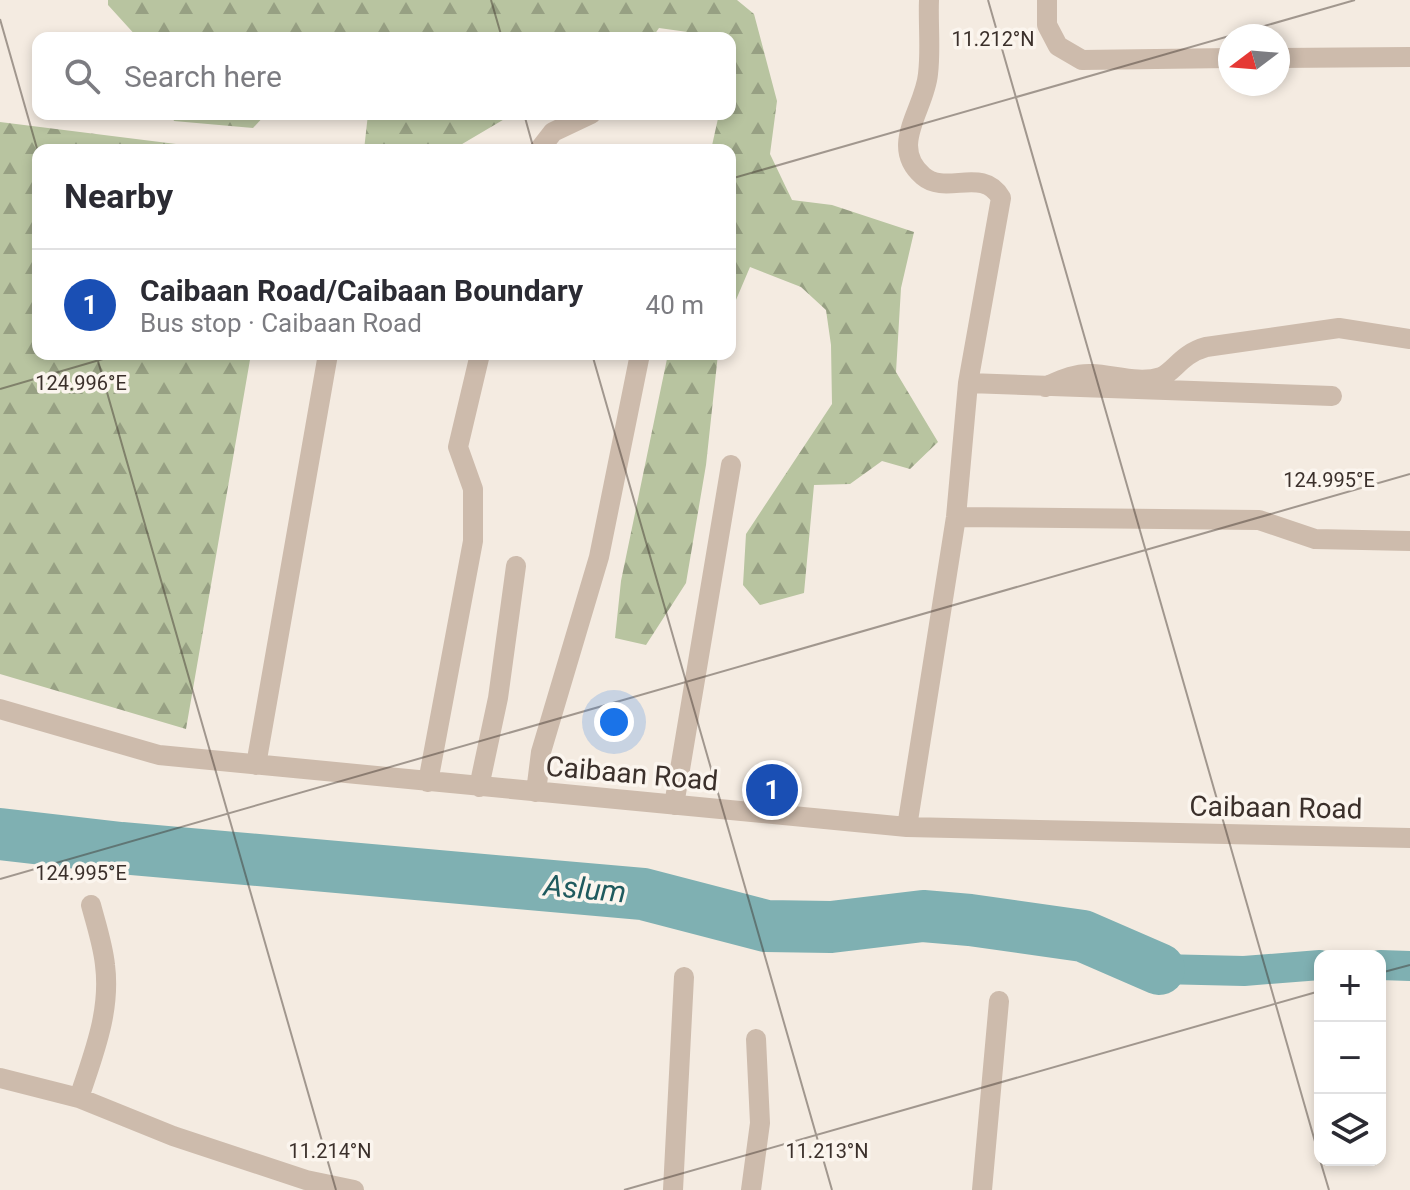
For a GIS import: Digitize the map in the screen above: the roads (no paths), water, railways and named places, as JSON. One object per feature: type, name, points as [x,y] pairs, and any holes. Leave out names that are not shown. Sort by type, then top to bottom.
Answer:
[{"type":"street","points":[[907,827],[956,517],[968,383],[1001,198],[995,187],[983,182],[929,181],[916,170],[906,140],[928,77],[929,0]]},
{"type":"street","points":[[1047,0],[1047,25],[1058,46],[1082,60],[1218,58]]},
{"type":"street","points":[[1290,58],[1410,57]]},
{"type":"street","points":[[544,144],[553,132],[578,120]]},
{"type":"street","points":[[1045,387],[1071,375],[1142,379],[1163,376],[1187,353],[1206,347],[1339,328],[1410,339]]},
{"type":"street","points":[[256,765],[327,360]]},
{"type":"street","points":[[428,782],[473,541],[476,510],[473,489],[458,447],[479,360]]},
{"type":"street","points":[[536,792],[541,752],[599,557],[639,360]]},
{"type":"street","points":[[968,383],[1332,396]]},
{"type":"street","points":[[674,805],[731,465]]},
{"type":"street","points":[[956,517],[1259,520],[1315,539],[1410,541]]},
{"type":"street","points":[[479,787],[498,698],[516,566]]},
{"type":"street","name":"Caibaan Road","points":[[0,709],[159,755],[907,827],[1410,838]]},
{"type":"street","points":[[79,1098],[105,1010],[106,966],[91,905]]},
{"type":"street","points":[[673,1190],[684,977]]},
{"type":"street","points":[[982,1190],[999,1001]]},
{"type":"street","points":[[751,1190],[760,1123],[756,1039]]},
{"type":"street","points":[[0,1078],[79,1098],[173,1136],[306,1180],[354,1190]]},
{"type":"waterway","name":"Aslum","points":[[0,834],[121,848],[643,894],[766,926],[831,927],[923,916],[970,920],[1083,936],[1159,969]]},
{"type":"waterway","points":[[1159,969],[1244,971],[1314,965]]},
{"type":"waterway","points":[[1386,965],[1410,966]]},
{"type":"place","name":"Caibaan Road/Caibaan Boundary","points":[[772,790]]}]
